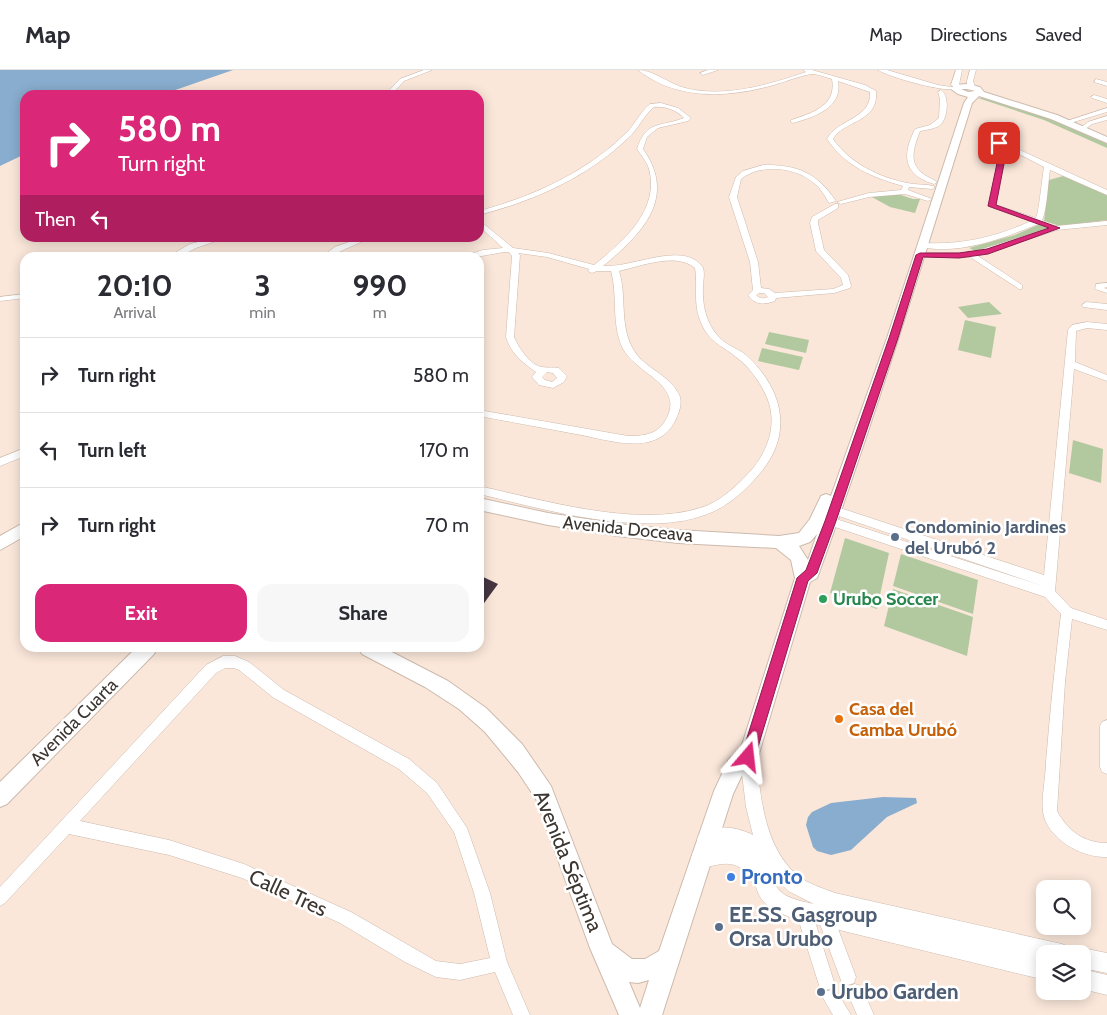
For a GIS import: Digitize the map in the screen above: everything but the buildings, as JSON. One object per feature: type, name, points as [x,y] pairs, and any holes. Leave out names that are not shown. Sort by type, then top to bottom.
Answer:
[{"type":"main road","points":[[803,578],[811,573],[893,338],[919,248],[928,199],[960,99],[957,89],[975,91],[1067,122],[1086,126],[1107,140]]},
{"type":"main road","points":[[817,555],[808,550],[804,538],[820,518],[919,248],[968,103],[975,91]]},
{"type":"main road","name":"Avenida Doceava","points":[[484,505],[551,520],[604,529],[665,536],[779,542],[797,541],[804,538]]},
{"type":"main road","points":[[0,534],[20,521]]},
{"type":"main road","points":[[0,544],[20,531]]},
{"type":"main road","points":[[650,1015],[670,958],[703,849],[724,791],[736,766],[748,757],[803,578],[802,564],[796,551],[779,542]]},
{"type":"main road","name":"Avenida Cuarta","points":[[0,797],[144,652]]},
{"type":"main road","name":"Avenida Séptima","points":[[375,652],[450,692],[465,703],[503,737],[530,770],[544,793],[602,948],[631,1015]]},
{"type":"main road","name":"Avenida Séptima","points":[[602,948],[618,965],[631,971],[649,970],[670,958]]},
{"type":"street","points":[[393,90],[402,80],[429,70]]},
{"type":"street","points":[[642,70],[684,90],[706,92],[770,86],[809,71],[836,82],[851,83],[870,88],[873,91],[873,104],[864,113],[833,133],[830,139],[854,166],[928,199]]},
{"type":"street","points":[[703,73],[715,70]]},
{"type":"street","points":[[881,70],[938,87],[957,89],[955,85],[959,71],[972,72],[975,91]]},
{"type":"street","points":[[1096,81],[1107,84]]},
{"type":"street","points":[[793,121],[826,107],[833,96],[836,82]]},
{"type":"street","points":[[933,184],[919,176],[909,162],[908,153],[917,130],[935,126],[942,122],[944,115],[943,97],[940,92]]},
{"type":"street","points":[[1094,97],[1107,101]]},
{"type":"street","points":[[484,212],[511,204],[563,182],[616,145],[640,123],[652,105],[666,106],[687,116],[686,120],[663,125],[647,133],[642,139],[640,148]]},
{"type":"street","points":[[1067,122],[1107,110]]},
{"type":"street","points":[[1079,119],[1086,126],[1107,118]]},
{"type":"street","points":[[592,270],[634,232],[645,217],[654,186],[654,176],[640,148],[630,144],[616,145]]},
{"type":"street","points":[[1056,228],[992,206],[1007,148],[1107,193]]},
{"type":"street","points":[[919,248],[964,246],[1003,236],[1038,221],[1042,213],[1041,205],[1048,167]]},
{"type":"street","points":[[836,203],[818,182],[790,170],[778,168],[753,170],[738,178],[733,197],[754,262],[757,290],[752,295],[755,299],[761,302],[770,301],[773,296],[834,291],[847,286],[845,277],[820,251],[814,223],[815,219],[836,203],[933,184]]},
{"type":"street","points":[[1045,179],[1067,176]]},
{"type":"street","points":[[919,248],[971,254],[988,251],[1056,228],[1107,223]]},
{"type":"street","points":[[484,226],[513,252]]},
{"type":"street","points":[[182,252],[207,242]]},
{"type":"street","points":[[337,252],[358,242]]},
{"type":"street","points":[[964,246],[971,254],[1019,287]]},
{"type":"street","points":[[484,252],[492,250],[513,252],[592,270],[615,272],[696,263],[700,272],[699,304],[712,336],[740,355],[751,367],[768,391],[777,421],[774,443],[762,465],[746,483],[725,500],[702,512],[675,517],[607,516],[484,491]]},
{"type":"street","points":[[484,257],[513,252]]},
{"type":"street","points":[[513,252],[510,337],[512,346],[517,353],[541,371]]},
{"type":"street","points":[[484,414],[621,439],[641,440],[652,438],[662,433],[674,416],[676,406],[675,395],[668,385],[643,368],[630,354],[620,322],[618,302],[620,286],[615,272]]},
{"type":"street","points":[[1107,285],[1098,286],[1099,289],[1107,291]]},
{"type":"street","points":[[0,299],[20,297]]},
{"type":"street","points":[[1086,305],[1107,307]]},
{"type":"street","points":[[1049,588],[1072,330],[1075,327],[1088,325],[1107,327]]},
{"type":"street","points":[[1070,364],[1107,378]]},
{"type":"street","points":[[0,462],[20,454]]},
{"type":"street","points":[[832,515],[1049,588],[1067,612],[1107,625]]},
{"type":"street","points":[[1067,612],[1059,682],[1050,812],[1055,824],[1067,837],[1081,846],[1107,850]]},
{"type":"street","points":[[0,898],[211,669],[223,662],[235,662],[244,666],[280,694],[404,764],[432,788],[460,828],[482,893],[500,963],[522,1015]]},
{"type":"street","points":[[1107,726],[1107,767]]},
{"type":"street","points":[[748,757],[753,800],[761,831],[772,859],[790,882],[810,894],[835,903],[1036,948]]},
{"type":"street","name":"Calle Tres","points":[[67,826],[138,839],[186,852],[266,880],[369,931],[405,955],[438,970],[468,972],[500,963]]},
{"type":"street","points":[[703,849],[735,855],[748,860],[764,876],[766,887],[772,897],[804,912],[1036,968]]},
{"type":"street","points":[[804,912],[828,990],[843,1015]]},
{"type":"street","points":[[825,916],[851,984],[866,1015]]},
{"type":"street","points":[[1091,960],[1107,964]]},
{"type":"street","points":[[1091,981],[1107,985]]},
{"type":"green space","points":[[978,98],[986,98],[1048,117],[1107,142],[1107,148],[1044,120]]},
{"type":"green space","points":[[1063,176],[1107,195],[1107,220],[1060,226],[1044,221],[1049,180]]},
{"type":"green space","points":[[898,194],[913,199],[920,199],[915,213],[890,207],[870,196]]},
{"type":"green space","points":[[1040,224],[1048,228],[981,250],[969,248],[1015,235]]},
{"type":"green space","points":[[989,302],[1002,314],[968,318],[958,307]]},
{"type":"green space","points":[[965,320],[996,327],[991,358],[958,350]]},
{"type":"green space","points":[[769,332],[809,340],[806,353],[765,344]]},
{"type":"green space","points":[[762,348],[803,357],[799,370],[758,361]]},
{"type":"green space","points":[[1073,440],[1103,449],[1101,483],[1069,473]]},
{"type":"green space","points":[[845,538],[889,553],[877,609],[830,593]]},
{"type":"green space","points":[[901,554],[978,580],[973,614],[893,586]]},
{"type":"green space","points":[[893,589],[973,617],[967,656],[884,626]]},
{"type":"water","points":[[0,70],[233,70],[175,90],[20,90],[20,156],[0,166]]},
{"type":"water","points":[[883,797],[916,798],[917,803],[887,817],[851,850],[831,855],[817,851],[813,847],[806,825],[808,817],[812,812],[831,803]]},
{"type":"place","name":"Condominio Jardines del Urubó 2","points":[[895,537]]},
{"type":"place","name":"Urubo Soccer","points":[[823,599]]},
{"type":"place","name":"Casa del Camba Urubó","points":[[839,719]]},
{"type":"place","name":"Pronto","points":[[731,877]]},
{"type":"place","name":"EE.SS. Gasgroup Orsa Urubo","points":[[719,927]]},
{"type":"place","name":"Urubo Garden","points":[[821,992]]},
{"type":"route","points":[[748,757],[803,578],[811,573],[830,521],[920,255],[959,255],[988,251],[1056,228],[992,206],[1004,148],[998,146],[999,143]]}]
